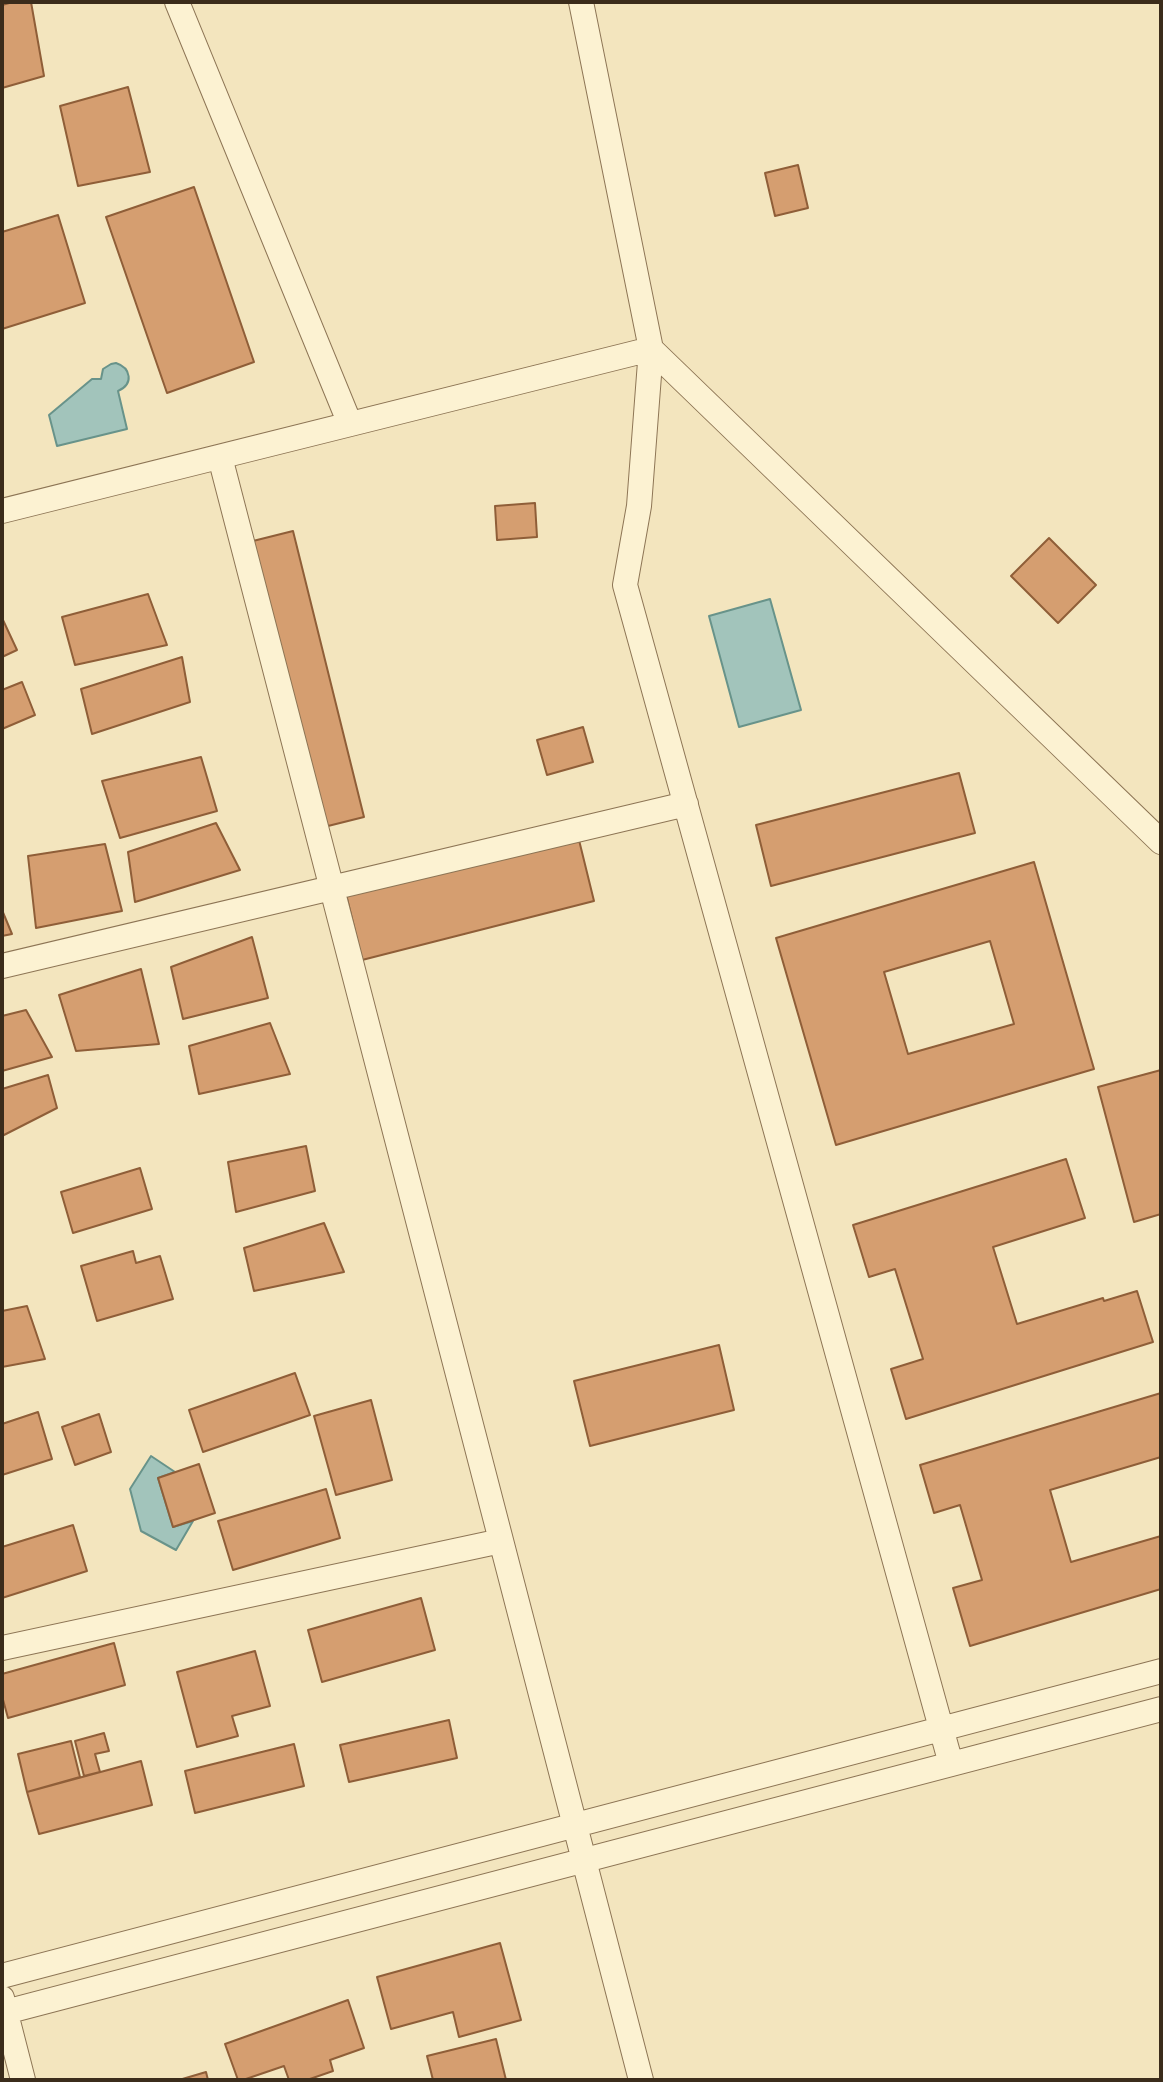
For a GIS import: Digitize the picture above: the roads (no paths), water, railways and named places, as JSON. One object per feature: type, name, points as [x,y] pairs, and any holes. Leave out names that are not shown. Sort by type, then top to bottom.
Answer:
[{"type":"street","points":[[177,2],[350,424]]},
{"type":"street","points":[[581,2],[650,349],[639,506],[625,585],[951,1764]]},
{"type":"street","points":[[2,511],[650,349]]},
{"type":"street","points":[[650,349],[1161,842]]},
{"type":"street","points":[[220,457],[641,2080]]},
{"type":"street","points":[[2,966],[685,804]]},
{"type":"street","points":[[2,1648],[501,1541]]},
{"type":"street","points":[[2,1976],[1161,1671]]},
{"type":"street","points":[[23,2080],[3,2008],[1161,1709]]},
{"type":"water","points":[[116,363],[125,368],[129,376],[127,384],[118,391],[127,429],[57,446],[49,415],[92,379],[101,379],[103,369]]},
{"type":"water","points":[[770,599],[801,710],[739,727],[709,616]]},
{"type":"water","points":[[151,1456],[175,1472],[158,1478],[173,1527],[193,1521],[176,1550],[141,1531],[130,1489]]}]
